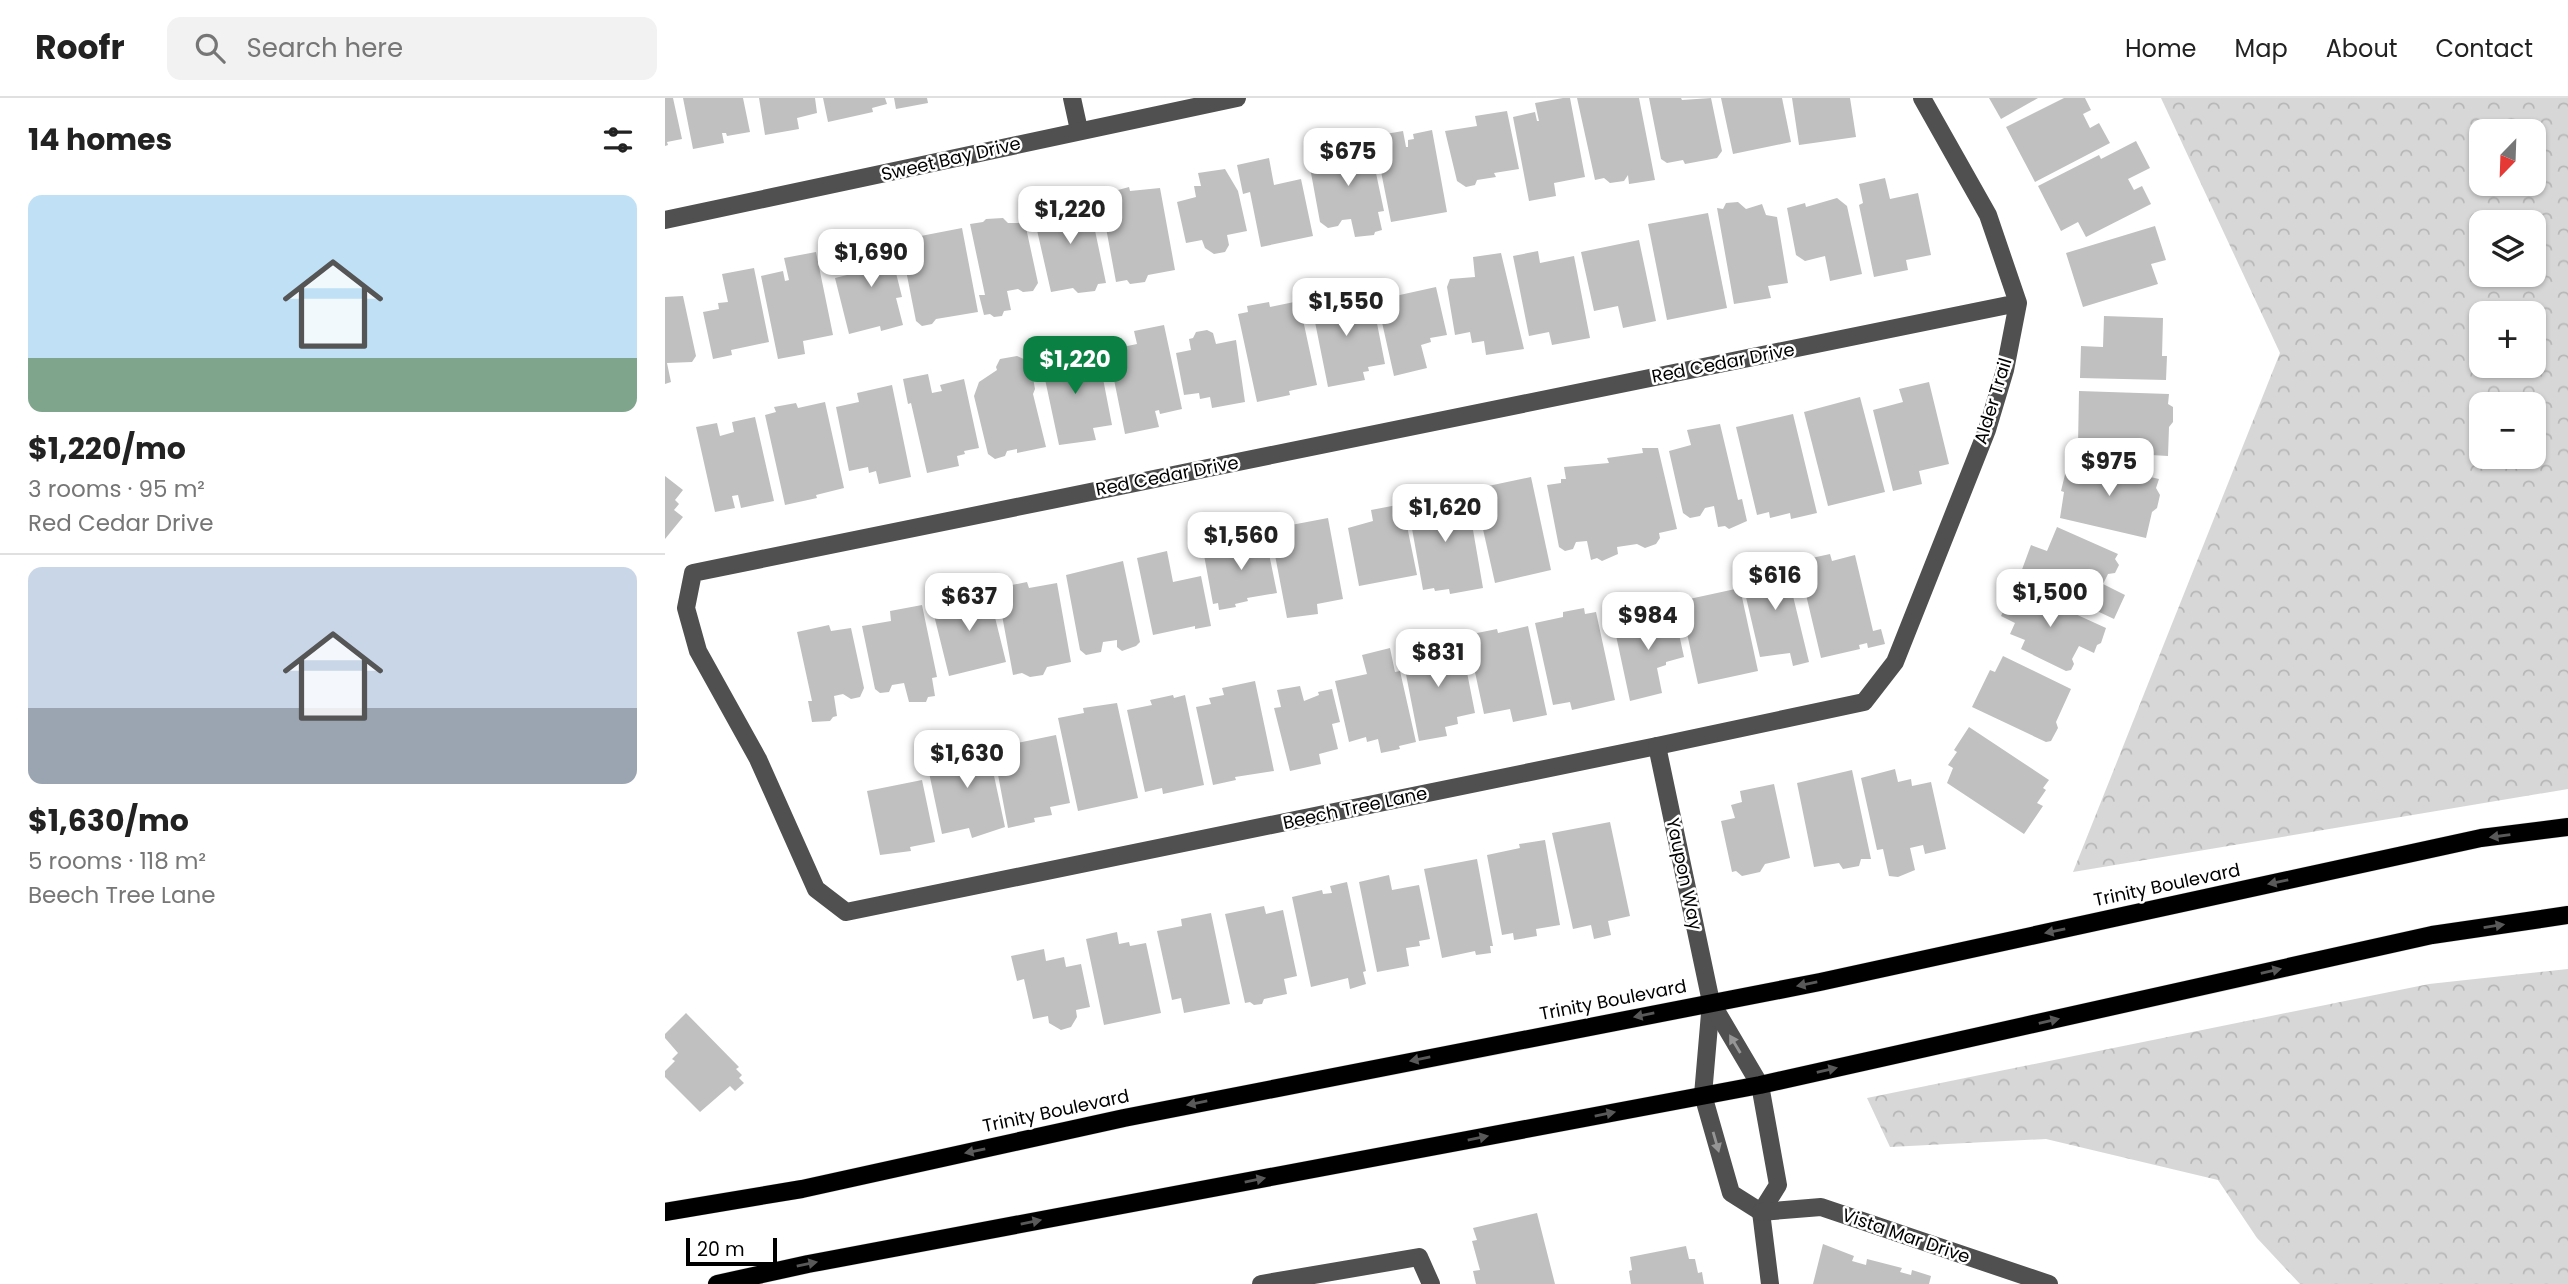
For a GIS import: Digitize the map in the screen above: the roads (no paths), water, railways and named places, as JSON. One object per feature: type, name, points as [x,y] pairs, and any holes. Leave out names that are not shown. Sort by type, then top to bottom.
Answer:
[{"type":"main road","name":"Trinity Boulevard","points":[[665,1212],[802,1189],[1124,1118],[1820,982],[2481,838],[2568,827]]},
{"type":"main road","points":[[717,1284],[835,1259],[1760,1085],[2432,935],[2568,915]]},
{"type":"street","points":[[1072,98],[1079,130]]},
{"type":"street","name":"Sweet Bay Drive","points":[[665,220],[1237,98]]},
{"type":"street","name":"Alder Trail","points":[[1864,702],[1895,662],[1987,430],[2005,370],[2018,303],[1988,215],[1922,98]]},
{"type":"street","name":"Red Cedar Drive","points":[[846,912],[816,889],[758,759],[698,651],[686,608],[693,573],[2018,303]]},
{"type":"street","name":"Beech Tree Lane","points":[[846,912],[1864,702]]},
{"type":"street","name":"Yaupon Way","points":[[1657,746],[1711,1002]]},
{"type":"street","points":[[1711,1002],[1760,1085],[1778,1185],[1761,1212],[1770,1284]]},
{"type":"street","points":[[1711,1002],[1703,1096],[1731,1193],[1761,1212]]},
{"type":"street","name":"Vista Mar Drive","points":[[1761,1212],[1821,1207],[2049,1284]]},
{"type":"street","points":[[1261,1284],[1419,1256],[1431,1284]]}]
